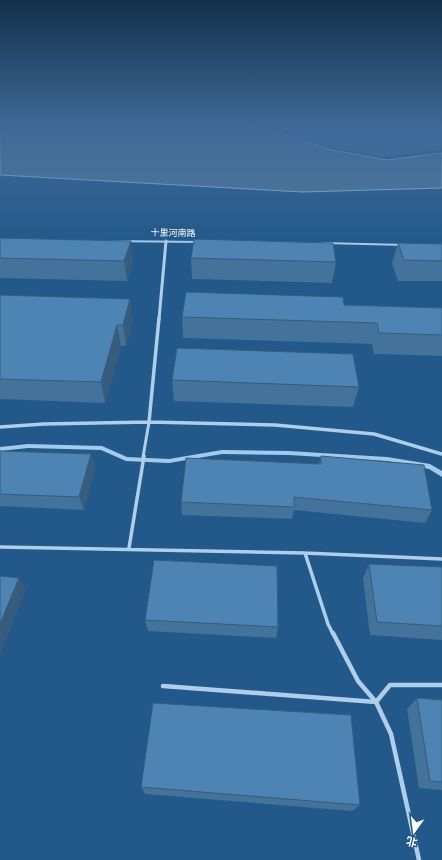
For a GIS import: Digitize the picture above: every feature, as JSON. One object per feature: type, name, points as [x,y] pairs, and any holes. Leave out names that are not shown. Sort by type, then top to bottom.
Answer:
[{"type":"street","name":"十里河南路","points":[[103,240],[206,242]]},
{"type":"street","points":[[150,422],[166,241]]},
{"type":"street","points":[[316,243],[410,245]]},
{"type":"street","points":[[0,427],[44,424],[150,422],[275,426],[374,434],[442,454]]},
{"type":"lane","points":[[128,548],[150,422]]},
{"type":"lane","points":[[0,547],[128,548],[442,559]]},
{"type":"lane","points":[[305,553],[328,624],[358,681],[376,702],[391,734],[419,860]]},
{"type":"lane","points":[[376,702],[390,685],[442,685]]},
{"type":"lane","points":[[163,686],[376,702]]},
{"type":"shaded area","points":[[0,168],[442,168],[442,188],[302,192],[0,175]]},
{"type":"building","points":[[0,238],[131,241],[124,261],[0,258]]},
{"type":"building","points":[[194,239],[333,243],[336,262],[191,258]]},
{"type":"building","points":[[398,243],[442,244],[442,261],[404,260]]},
{"type":"building","points":[[186,292],[343,297],[344,305],[442,308],[442,335],[379,333],[377,323],[182,317]]},
{"type":"building","points":[[0,295],[130,299],[123,325],[117,325],[101,382],[0,379]]},
{"type":"building","points":[[177,348],[353,354],[359,387],[172,380]]},
{"type":"building","points":[[0,451],[91,454],[79,497],[0,494]]},
{"type":"building","points":[[321,456],[424,465],[432,510],[294,497],[294,507],[181,502],[186,458],[321,464]]},
{"type":"building","points":[[154,560],[277,566],[278,627],[145,620]]},
{"type":"building","points":[[369,564],[442,567],[442,626],[377,622]]},
{"type":"building","points":[[0,576],[19,578],[0,624]]},
{"type":"building","points":[[417,698],[442,700],[442,782],[430,781]]},
{"type":"building","points":[[153,703],[351,715],[360,805],[141,787]]},
{"type":"waterway","points":[[0,449],[28,446],[102,448],[126,459],[169,461],[222,452],[289,453],[387,459],[430,467],[442,474]]}]
